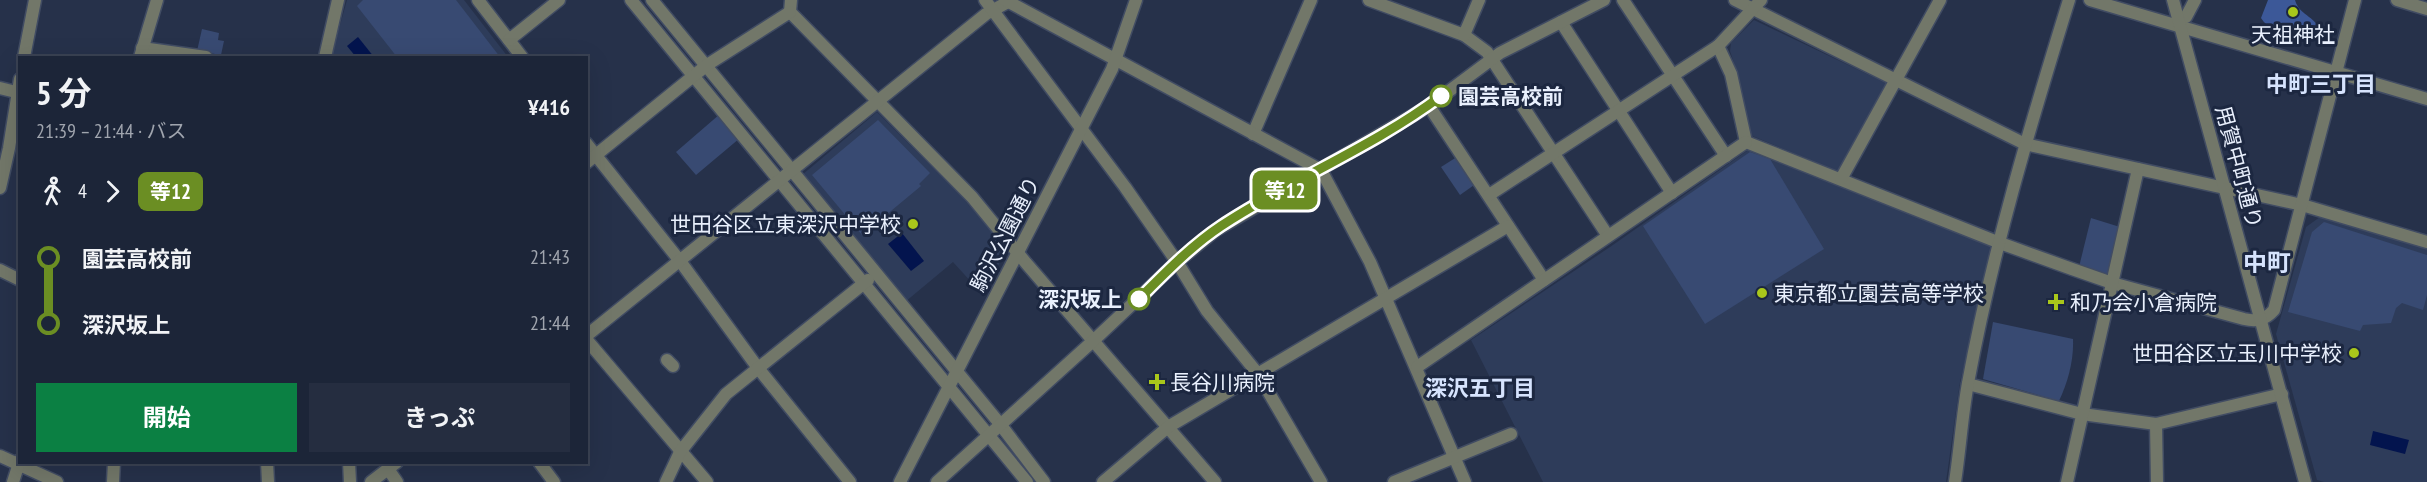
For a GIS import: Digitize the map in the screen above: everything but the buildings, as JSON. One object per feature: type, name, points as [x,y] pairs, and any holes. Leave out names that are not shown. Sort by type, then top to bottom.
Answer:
[{"type":"street","points":[[24,56],[35,0]]},
{"type":"street","points":[[157,0],[141,52],[193,56]]},
{"type":"street","points":[[325,56],[338,0]]},
{"type":"street","points":[[478,0],[521,56]]},
{"type":"street","points":[[509,40],[559,0]]},
{"type":"street","points":[[631,0],[1027,482]]},
{"type":"street","points":[[652,0],[1000,424],[1044,482]]},
{"type":"street","name":"駒沢公園通り","points":[[900,482],[1115,60],[1136,0]]},
{"type":"street","points":[[1253,134],[1311,0]]},
{"type":"street","points":[[1369,0],[1464,35],[1486,52],[1608,236]]},
{"type":"street","points":[[1464,35],[1479,0]]},
{"type":"street","points":[[937,482],[1177,262],[1223,225],[1429,106],[1491,59],[1604,0]]},
{"type":"street","points":[[1623,0],[1726,156]]},
{"type":"street","points":[[1735,0],[1757,4],[1896,80],[2025,144],[2302,205],[2427,242]]},
{"type":"street","points":[[1841,179],[1941,0]]},
{"type":"street","points":[[1955,482],[1968,384],[2000,243],[2025,144],[2068,0]]},
{"type":"street","points":[[2090,0],[2179,23],[2335,73],[2427,99]]},
{"type":"street","name":"用賀中町通り","points":[[2173,0],[2305,482]]},
{"type":"street","points":[[2179,23],[2195,0]]},
{"type":"street","points":[[1746,142],[2000,243],[2112,283],[2244,319],[2261,320],[2268,317],[2274,310],[2355,0]]},
{"type":"street","points":[[2397,0],[2427,9]]},
{"type":"street","points":[[588,335],[877,101],[988,5],[1006,1],[1320,170],[1370,262],[1465,482]]},
{"type":"street","points":[[1489,195],[1718,46],[1757,4]]},
{"type":"street","points":[[988,5],[1125,187],[1177,262],[1207,311],[1258,374],[1321,482]]},
{"type":"street","points":[[850,482],[758,368],[680,261],[591,159],[707,65],[790,6],[877,101],[972,197],[1215,482]]},
{"type":"street","points":[[1561,22],[1672,193]]},
{"type":"street","points":[[1718,46],[1731,74],[1746,142]]},
{"type":"street","points":[[0,88],[18,93],[0,188]]},
{"type":"street","points":[[1429,106],[1544,280]]},
{"type":"street","points":[[1417,367],[1746,142]]},
{"type":"street","points":[[2067,482],[2138,170]]},
{"type":"street","points":[[1102,482],[1168,427],[1508,226]]},
{"type":"street","points":[[0,270],[18,279]]},
{"type":"street","points":[[666,482],[680,452],[726,394],[876,274]]},
{"type":"street","points":[[588,339],[707,482]]},
{"type":"street","points":[[1968,384],[2082,414],[2156,424],[2282,394]]},
{"type":"street","points":[[2156,424],[2157,482]]},
{"type":"street","points":[[1394,482],[1511,434]]},
{"type":"street","points":[[0,456],[18,462]]},
{"type":"street","points":[[13,482],[18,464]]},
{"type":"street","points":[[23,464],[57,482]]},
{"type":"street","points":[[113,482],[114,464]]},
{"type":"street","points":[[267,464],[268,482]]},
{"type":"street","points":[[349,464],[350,482]]},
{"type":"street","points":[[540,464],[554,482]]},
{"type":"street","points":[[371,482],[392,466],[397,482]]},
{"type":"shaded area","points":[[347,0],[464,0],[507,56],[331,56]]},
{"type":"shaded area","points":[[363,0],[456,0],[499,56],[396,56],[357,6]]},
{"type":"shaded area","points":[[2268,0],[2295,0],[2297,6],[2316,24],[2320,36],[2313,41],[2284,34],[2271,28],[2261,18]]},
{"type":"shaded area","points":[[1754,20],[1886,83],[1838,172],[1750,135],[1737,72],[1730,51],[1731,43]]},
{"type":"shaded area","points":[[202,29],[219,33],[218,40],[224,41],[221,55],[197,51]]},
{"type":"shaded area","points":[[358,37],[373,56],[355,56],[347,46]]},
{"type":"shaded area","name":"世田谷区立東深沢中学校","points":[[877,112],[963,198],[1006,249],[984,296],[953,262],[905,302],[802,175]]},
{"type":"shaded area","points":[[720,114],[740,138],[696,175],[676,152]]},
{"type":"shaded area","points":[[878,120],[930,173],[919,184],[921,186],[862,235],[812,175]]},
{"type":"shaded area","name":"東京都立園芸高等学校","points":[[1751,148],[1994,247],[1960,382],[1946,482],[1543,482],[1471,340],[1610,247]]},
{"type":"shaded area","points":[[1750,152],[1770,159],[1824,249],[1705,324],[1643,226]]},
{"type":"shaded area","points":[[1460,155],[1477,183],[1460,195],[1441,167]]},
{"type":"shaded area","name":"世田谷区立玉川中学校","points":[[2320,217],[2427,249],[2427,482],[2324,482],[2317,480],[2276,334],[2306,227]]},
{"type":"shaded area","points":[[2091,218],[2120,227],[2108,276],[2079,267]]},
{"type":"shaded area","points":[[2324,222],[2427,255],[2427,295],[2423,310],[2402,303],[2396,308],[2391,323],[2363,325],[2360,331],[2288,312],[2312,232]]},
{"type":"shaded area","points":[[902,233],[924,261],[911,271],[888,244]]},
{"type":"shaded area","points":[[1993,322],[2073,339],[2070,371],[2059,401],[1983,379]]},
{"type":"shaded area","points":[[2373,431],[2409,440],[2405,454],[2370,445]]},
{"type":"bus line","name":"等12","points":[[1139,299],[1170,268],[1223,225],[1395,127],[1441,96]]},
{"type":"place","name":"天祖神社","points":[[2293,12]]},
{"type":"place","name":"園芸高校前","points":[[1441,96]]},
{"type":"place","name":"世田谷区立東深沢中学校","points":[[913,224]]},
{"type":"place","name":"東京都立園芸高等学校","points":[[1762,293]]},
{"type":"place","name":"深沢坂上","points":[[1139,299]]},
{"type":"place","name":"和乃会小倉病院","points":[[2056,302]]},
{"type":"place","name":"世田谷区立玉川中学校","points":[[2354,353]]},
{"type":"place","name":"長谷川病院","points":[[1157,382]]},
{"type":"district","name":"中町三丁目","points":[[2321,84]]},
{"type":"district","name":"中町","points":[[2267,262]]},
{"type":"district","name":"深沢五丁目","points":[[1480,388]]}]
